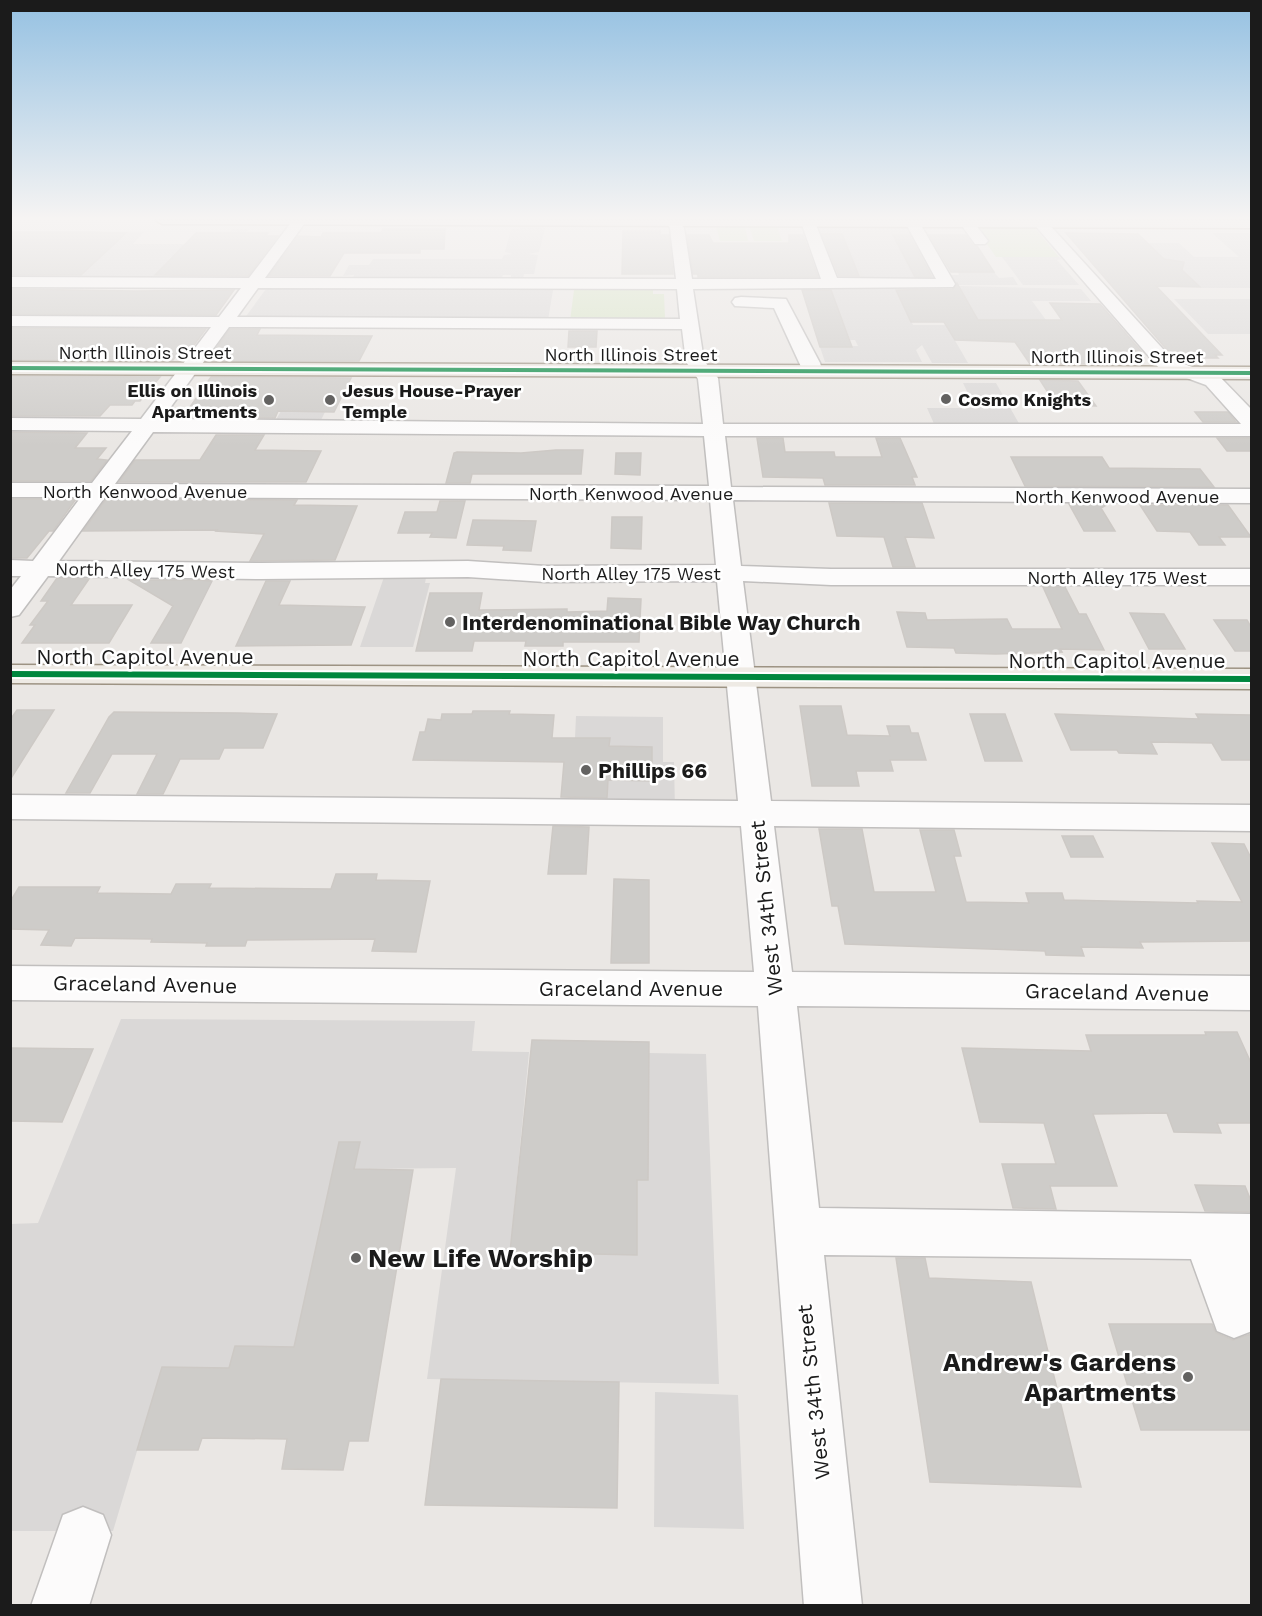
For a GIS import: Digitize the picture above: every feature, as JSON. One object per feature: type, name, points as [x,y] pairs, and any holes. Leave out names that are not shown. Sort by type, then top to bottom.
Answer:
[{"type":"main road","name":"North Illinois Street","points":[[10,368],[1251,373]]},
{"type":"main road","name":"North Capitol Avenue","points":[[10,674],[1251,679]]},
{"type":"street","points":[[10,609],[245,295]]},
{"type":"street","name":"West 34th Street","points":[[686,295],[695,362],[708,378],[714,430],[757,814],[834,1605]]},
{"type":"street","points":[[1101,295],[1166,364],[1213,381],[1251,423]]},
{"type":"street","points":[[721,302],[780,303],[813,371]]},
{"type":"street","points":[[585,303],[588,315],[638,315],[648,307]]},
{"type":"street","points":[[10,321],[690,324]]},
{"type":"street","points":[[10,424],[714,430],[1251,430]]},
{"type":"street","name":"North Kenwood Avenue","points":[[10,490],[1251,496]]},
{"type":"street","name":"North Alley 175 West","points":[[10,568],[249,571],[468,569],[545,574],[729,573],[843,577],[1251,577]]},
{"type":"street","points":[[10,807],[1251,818]]},
{"type":"street","name":"Graceland Avenue","points":[[10,983],[1251,993]]},
{"type":"street","points":[[797,1231],[1233,1267]]},
{"type":"street","points":[[60,1605],[83,1535]]},
{"type":"green space","points":[[573,295],[664,295],[665,318],[655,318],[655,322],[570,321]]},
{"type":"shaded area","points":[[261,295],[552,295],[548,320],[244,319]]},
{"type":"shaded area","points":[[804,295],[898,295],[913,325],[946,325],[968,363],[932,363],[922,345],[916,350],[922,362],[825,362],[820,347],[858,346],[855,340],[850,340],[841,316],[810,316]]},
{"type":"shaded area","points":[[964,295],[1086,295],[1091,301],[1032,301],[1046,320],[978,320]]},
{"type":"shaded area","points":[[1174,299],[1251,299],[1251,334],[1208,334]]},
{"type":"shaded area","points":[[963,383],[996,383],[1021,427],[935,426],[927,408],[975,408]]},
{"type":"shaded area","points":[[294,389],[325,412],[319,424],[274,423]]},
{"type":"shaded area","points":[[384,577],[426,578],[425,583],[430,583],[413,647],[360,647]]},
{"type":"shaded area","points":[[576,716],[663,717],[663,762],[674,762],[675,811],[607,810],[610,739],[575,738]]},
{"type":"shaded area","points":[[121,1019],[475,1021],[472,1051],[529,1052],[510,1252],[636,1254],[637,1180],[648,1179],[648,1053],[706,1054],[719,1384],[427,1379],[456,1168],[354,1169],[360,1143],[339,1142],[294,1347],[235,1346],[229,1368],[162,1368],[113,1531],[11,1531],[11,1224],[38,1223]]},
{"type":"shaded area","points":[[655,1392],[738,1395],[744,1529],[654,1527]]},
{"type":"building","points":[[10,295],[230,295],[216,315],[10,314]]},
{"type":"building","points":[[804,295],[833,295],[852,347],[820,347]]},
{"type":"building","points":[[899,295],[964,295],[978,320],[1062,320],[1050,303],[1100,304],[1141,351],[1111,351],[1121,363],[1030,364],[1015,342],[955,340],[944,322],[911,322]]},
{"type":"building","points":[[1120,295],[1165,295],[1222,355],[1215,355],[1218,358],[1177,358],[1168,351]]},
{"type":"building","points":[[10,328],[206,329],[185,357],[175,357],[173,360],[10,360]]},
{"type":"building","points":[[230,329],[260,329],[257,335],[372,336],[359,361],[223,361],[225,357],[210,357]]},
{"type":"building","points":[[569,331],[597,331],[596,347],[568,347]]},
{"type":"building","points":[[10,376],[160,377],[140,401],[135,401],[132,405],[110,405],[100,416],[10,416]]},
{"type":"building","points":[[211,377],[351,378],[334,412],[278,411],[275,418],[183,417]]},
{"type":"building","points":[[1040,380],[1078,381],[1096,406],[1056,405]]},
{"type":"building","points":[[1195,412],[1228,412],[1236,422],[1203,422]]},
{"type":"building","points":[[10,432],[87,433],[75,448],[106,448],[97,459],[107,460],[91,481],[10,481]]},
{"type":"building","points":[[216,435],[264,435],[255,450],[321,451],[306,482],[119,482],[135,460],[200,460]]},
{"type":"building","points":[[757,438],[783,438],[785,452],[834,452],[835,457],[882,457],[876,438],[900,438],[917,477],[912,477],[915,485],[825,485],[823,478],[763,477]]},
{"type":"building","points":[[1217,438],[1251,438],[1251,451],[1227,451]]},
{"type":"building","points":[[583,450],[581,474],[472,474],[470,483],[446,483],[454,453],[457,452],[521,453]]},
{"type":"building","points":[[616,453],[641,453],[640,475],[615,474]]},
{"type":"building","points":[[1011,457],[1102,457],[1109,468],[1200,469],[1214,487],[1025,486]]},
{"type":"building","points":[[10,499],[76,499],[53,531],[49,531],[27,558],[10,558]]},
{"type":"building","points":[[106,499],[297,500],[294,505],[357,506],[335,560],[250,561],[264,534],[217,530],[83,531]]},
{"type":"building","points":[[440,501],[465,501],[456,538],[430,537],[432,533],[398,533],[405,512],[437,512]]},
{"type":"building","points":[[829,503],[922,503],[934,538],[905,537],[915,567],[893,567],[884,537],[837,536]]},
{"type":"building","points":[[1069,504],[1108,504],[1101,508],[1115,531],[1084,531]]},
{"type":"building","points":[[1140,505],[1228,505],[1251,537],[1219,537],[1225,545],[1199,545],[1190,532],[1157,531]]},
{"type":"building","points":[[612,517],[642,517],[641,549],[611,548]]},
{"type":"building","points":[[473,520],[536,521],[531,551],[503,550],[504,546],[467,545]]},
{"type":"building","points":[[57,578],[89,579],[71,605],[132,605],[109,643],[22,643],[35,625],[30,625],[48,601],[41,601]]},
{"type":"building","points":[[129,580],[212,581],[181,643],[151,643],[173,606]]},
{"type":"building","points":[[266,581],[290,581],[279,605],[365,607],[351,645],[236,646]]},
{"type":"building","points":[[1043,587],[1065,587],[1079,614],[1086,614],[1104,650],[1060,649],[1062,652],[996,654],[956,653],[954,648],[907,647],[897,612],[925,613],[927,620],[1007,619],[1012,629],[1062,629]]},
{"type":"building","points":[[430,593],[482,593],[479,610],[607,611],[608,598],[641,599],[639,642],[563,642],[563,646],[525,646],[526,641],[474,641],[472,651],[416,651]]},
{"type":"building","points":[[1130,613],[1164,614],[1185,649],[1149,649]]},
{"type":"building","points":[[1214,620],[1247,620],[1251,627],[1251,651],[1235,651]]},
{"type":"building","points":[[800,706],[841,706],[847,735],[890,736],[887,726],[909,726],[911,733],[918,733],[926,760],[890,760],[893,771],[856,771],[859,786],[812,786]]},
{"type":"building","points":[[17,710],[54,710],[10,780],[10,720]]},
{"type":"building","points":[[473,711],[510,711],[509,714],[554,715],[552,738],[610,738],[609,746],[652,747],[652,781],[608,780],[607,798],[561,797],[564,762],[413,760],[420,732],[425,732],[428,719],[441,720],[442,714],[472,714]]},
{"type":"building","points":[[114,712],[277,714],[263,748],[224,748],[219,759],[180,759],[163,794],[137,794],[157,754],[112,754],[90,793],[66,793]]},
{"type":"building","points":[[970,714],[1005,714],[1022,761],[985,761]]},
{"type":"building","points":[[1055,714],[1199,719],[1196,714],[1251,715],[1251,760],[1222,760],[1212,743],[1151,742],[1157,754],[1119,753],[1117,750],[1071,750]]},
{"type":"building","points":[[553,826],[589,827],[586,874],[548,874]]},
{"type":"building","points":[[819,829],[862,829],[874,892],[936,892],[920,830],[954,830],[961,856],[954,856],[966,902],[1029,903],[1026,893],[1062,893],[1064,900],[1242,902],[1212,843],[1244,844],[1251,858],[1251,941],[1140,942],[1143,948],[1081,947],[1084,956],[1046,955],[1045,951],[845,944],[838,906],[832,906]]},
{"type":"building","points":[[1062,836],[1093,836],[1103,857],[1071,857]]},
{"type":"building","points":[[336,874],[377,874],[376,880],[430,881],[416,952],[372,951],[375,939],[247,940],[245,946],[206,946],[207,943],[151,942],[152,939],[75,938],[71,946],[41,945],[49,930],[10,929],[10,902],[19,887],[100,887],[97,893],[171,894],[176,884],[211,884],[209,888],[331,889]]},
{"type":"building","points":[[614,879],[649,880],[649,963],[611,963]]},
{"type":"building","points":[[1205,1032],[1237,1032],[1251,1063],[1251,1123],[1217,1123],[1221,1133],[1174,1132],[1167,1113],[1093,1114],[1117,1186],[1050,1186],[1056,1209],[1013,1208],[1002,1164],[1056,1164],[1044,1123],[980,1122],[962,1048],[1091,1051],[1086,1035],[1206,1035]]},
{"type":"building","points":[[532,1040],[649,1042],[648,1180],[637,1180],[637,1255],[510,1252]]},
{"type":"building","points":[[10,1048],[93,1049],[62,1122],[10,1121]]},
{"type":"building","name":"New Life Worship","points":[[339,1142],[360,1142],[354,1169],[413,1170],[368,1441],[349,1441],[343,1470],[282,1469],[287,1439],[202,1438],[198,1450],[137,1450],[162,1367],[229,1368],[235,1346],[294,1347]]},
{"type":"building","points":[[1195,1185],[1245,1186],[1251,1201],[1251,1212],[1205,1211]]},
{"type":"building","points":[[896,1258],[925,1258],[929,1278],[1031,1282],[1081,1487],[930,1482]]},
{"type":"building","name":"Andrew's Gardens Apartments","points":[[1109,1324],[1212,1324],[1216,1333],[1233,1340],[1251,1334],[1251,1430],[1141,1430]]},
{"type":"building","points":[[441,1379],[619,1382],[617,1508],[425,1505]]},
{"type":"cycle path","points":[[10,368],[1252,373]]},
{"type":"cycle path","points":[[10,674],[1252,679]]},
{"type":"place","name":"Cosmo Knights","points":[[946,399]]},
{"type":"place","name":"Ellis on Illinois Apartments","points":[[269,400]]},
{"type":"place","name":"Jesus House-Prayer Temple","points":[[330,400]]},
{"type":"place","name":"Interdenominational Bible Way Church","points":[[450,622]]},
{"type":"place","name":"Phillips 66","points":[[586,770]]},
{"type":"place","name":"New Life Worship","points":[[356,1258]]},
{"type":"place","name":"Andrew's Gardens Apartments","points":[[1188,1377]]}]
